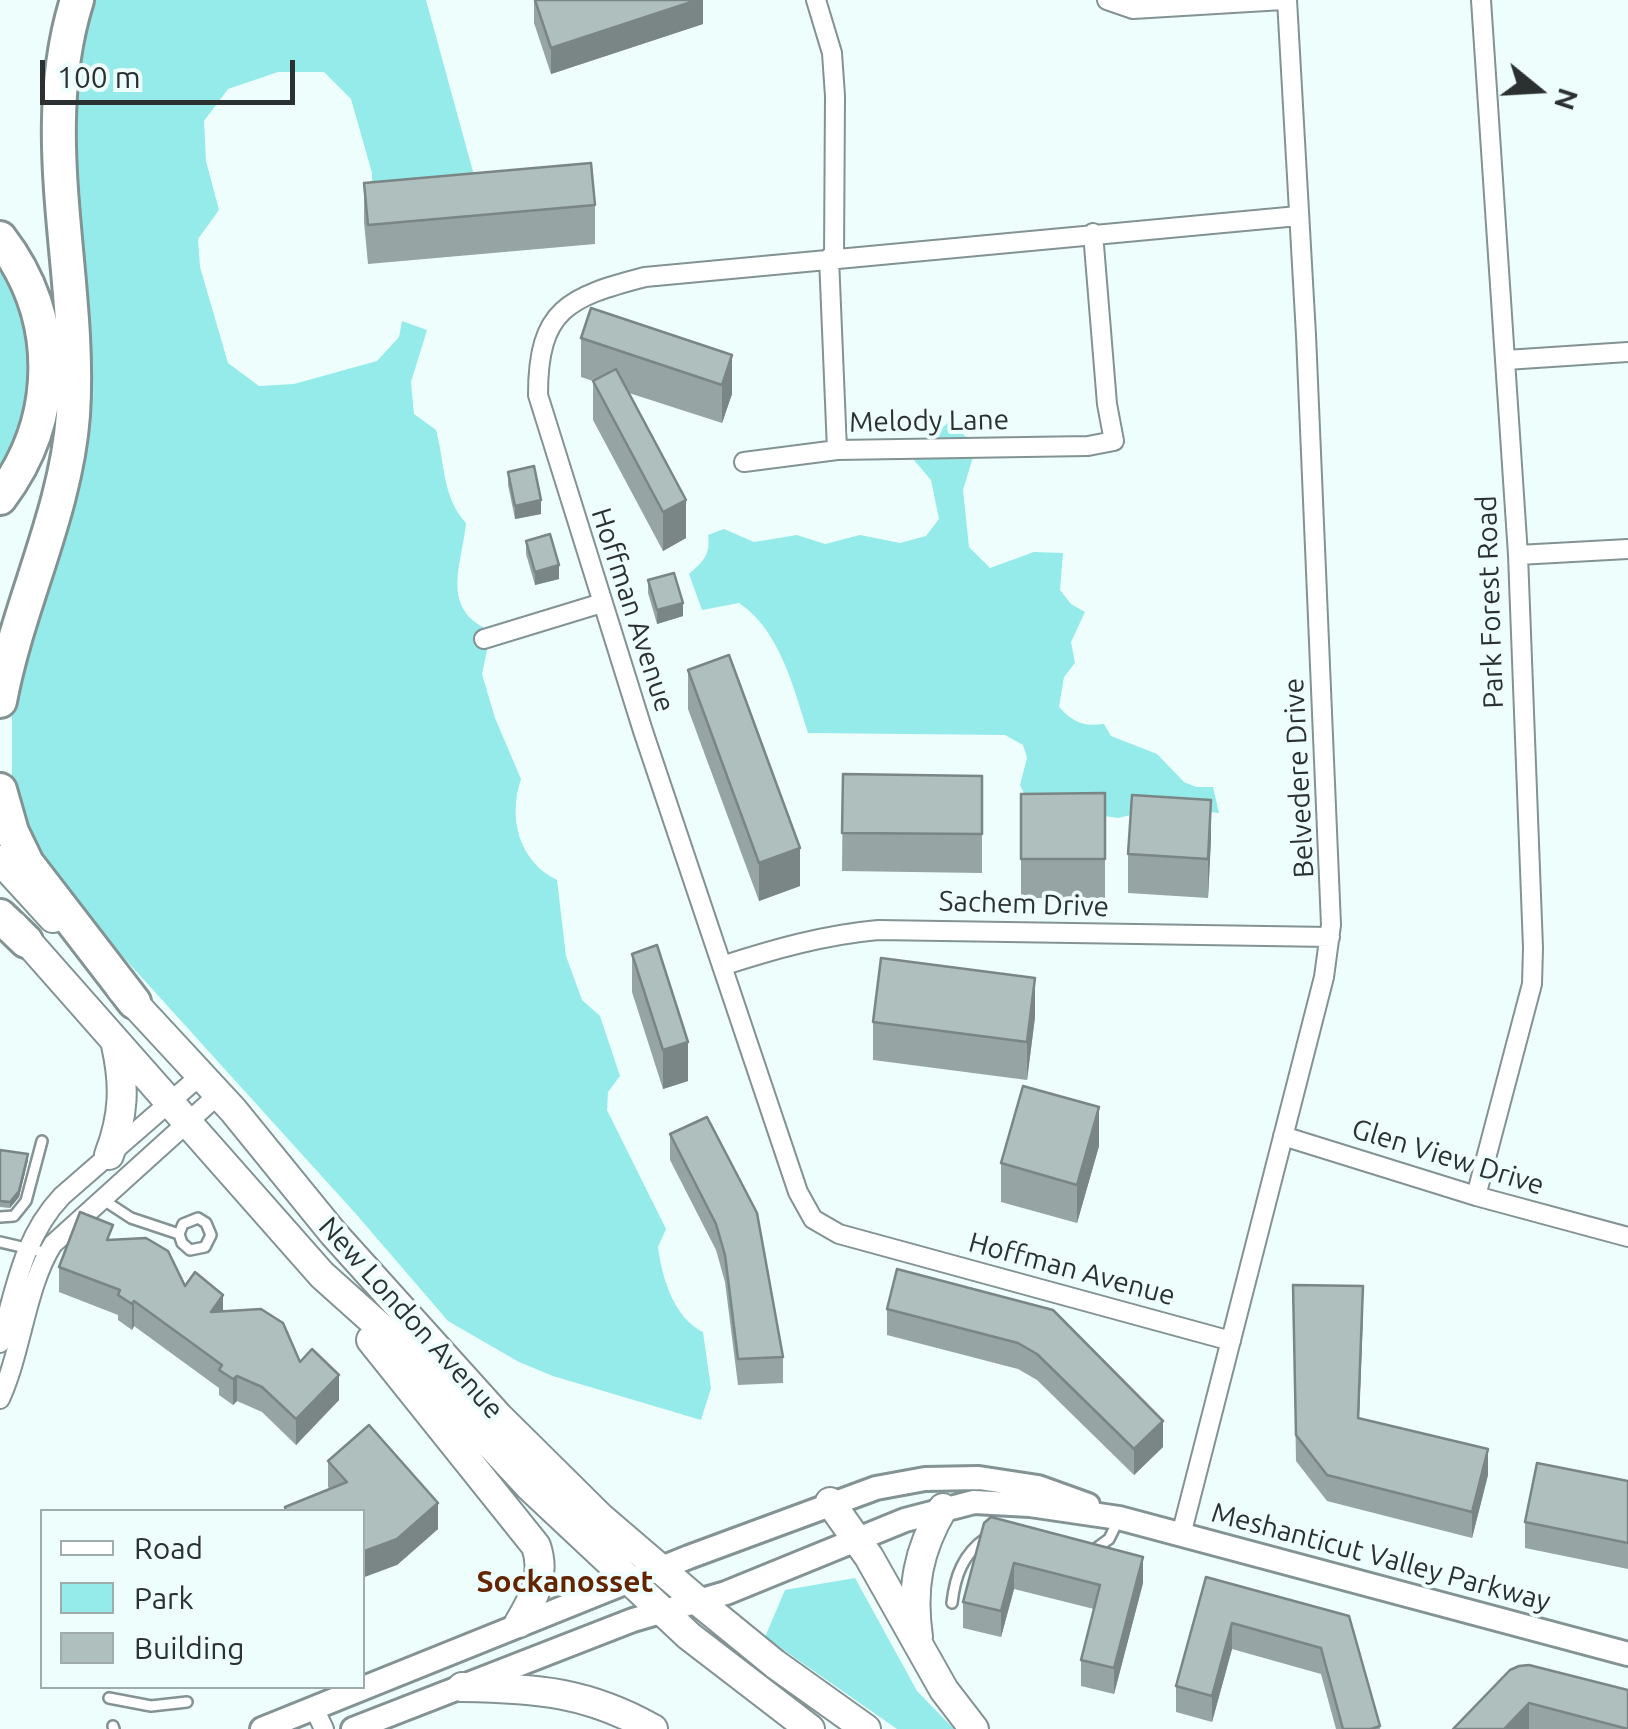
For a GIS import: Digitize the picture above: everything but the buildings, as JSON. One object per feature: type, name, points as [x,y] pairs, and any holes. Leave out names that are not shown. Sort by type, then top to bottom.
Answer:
[{"type":"highway","points":[[0,701],[60,490],[71,436],[74,370],[58,117],[62,58],[76,0]]},
{"type":"highway","points":[[0,238],[34,297],[47,361],[40,422],[24,461],[0,498]]},
{"type":"highway","points":[[0,790],[12,832],[27,863],[134,1002]]},
{"type":"highway","points":[[0,916],[26,941]]},
{"type":"main road","name":"New London Avenue","points":[[0,860],[210,1085],[333,1233],[498,1416],[601,1518],[660,1569],[776,1664],[866,1729]]},
{"type":"main road","name":"New London Avenue","points":[[0,907],[322,1275],[388,1334],[503,1459],[663,1612],[718,1660],[810,1729]]},
{"type":"main road","points":[[109,1155],[124,1100],[116,1043]]},
{"type":"main road","points":[[322,1275],[536,1546],[540,1565],[538,1586],[519,1623]]},
{"type":"main road","points":[[830,1502],[857,1540],[944,1690],[974,1729]]},
{"type":"main road","points":[[920,1648],[915,1618],[916,1572],[924,1543],[943,1508]]},
{"type":"main road","points":[[462,1687],[535,1689],[584,1698],[619,1710],[653,1729]]},
{"type":"street","points":[[816,0],[832,53],[835,96],[831,258],[837,450]]},
{"type":"street","points":[[1107,0],[1133,9],[1285,0]]},
{"type":"street","name":"Belvedere Drive","points":[[1181,1535],[1324,977],[1330,937],[1332,898],[1285,0]]},
{"type":"street","name":"Park Forest Road","points":[[1476,1196],[1532,984],[1518,555],[1481,0]]},
{"type":"street","name":"Hoffman Avenue","points":[[1230,1341],[838,1234],[813,1219],[798,1192],[602,603],[538,395],[538,363],[550,326],[563,310],[584,296],[646,277],[1298,216]]},
{"type":"street","name":"Melody Lane","points":[[744,462],[837,450],[1088,446],[1114,441],[1107,404],[1093,233]]},
{"type":"street","points":[[1506,360],[1628,352]]},
{"type":"street","points":[[1518,555],[1628,549]]},
{"type":"street","points":[[484,639],[602,603]]},
{"type":"street","name":"Sachem Drive","points":[[722,966],[838,934],[878,930],[1330,937]]},
{"type":"street","points":[[0,1399],[17,1357],[47,1253],[178,1113],[210,1085]]},
{"type":"street","points":[[0,1342],[26,1248],[53,1206],[109,1155],[178,1113]]},
{"type":"street","name":"Glen View Drive","points":[[1283,1136],[1476,1196],[1628,1237]]},
{"type":"street","name":"Glen View Drive","points":[[1598,1230],[1628,1252]]},
{"type":"street","name":"Meshanticut Valley Parkway","points":[[262,1729],[319,1718],[519,1623],[830,1502],[899,1483],[979,1478],[1038,1487],[1119,1518],[1628,1654]]},
{"type":"street","name":"Meshanticut Valley Parkway","points":[[352,1729],[633,1620],[699,1602],[943,1508],[993,1502],[1046,1514],[1119,1518]]},
{"type":"lane","points":[[0,1217],[14,1216],[26,1201],[42,1141]]},
{"type":"lane","points":[[102,1198],[131,1218],[179,1234]]},
{"type":"lane","points":[[0,1242],[47,1253]]},
{"type":"lane","points":[[1080,1554],[1096,1550],[1109,1539],[1119,1518]]},
{"type":"lane","points":[[952,1604],[960,1565],[983,1539],[998,1532]]},
{"type":"lane","points":[[109,1698],[151,1706],[186,1702]]},
{"type":"green space","points":[[93,0],[426,0],[475,179],[372,187],[372,173],[351,99],[324,72],[278,72],[228,89],[204,121],[206,161],[219,210],[198,239],[200,267],[228,363],[259,386],[294,384],[377,361],[399,337],[402,321],[427,330],[411,382],[414,414],[436,430],[448,491],[466,523],[458,570],[459,598],[475,622],[491,631],[482,674],[495,718],[521,779],[516,808],[520,837],[533,862],[557,880],[566,956],[582,1000],[600,1016],[620,1076],[608,1092],[607,1110],[666,1229],[658,1247],[671,1296],[684,1317],[703,1332],[711,1388],[701,1420],[553,1376],[519,1362],[448,1321],[77,906],[29,833],[12,776],[12,711],[73,501],[73,87]]},
{"type":"green space","points":[[0,242],[43,371],[0,494]]},
{"type":"green space","points":[[952,416],[953,424],[976,447],[963,490],[969,547],[990,568],[1034,552],[1063,553],[1060,590],[1071,604],[1085,612],[1071,642],[1075,663],[1064,677],[1059,707],[1079,722],[1104,724],[1111,736],[1157,754],[1184,782],[1213,787],[1219,813],[1166,807],[1118,818],[1030,805],[1020,785],[1027,758],[1023,745],[1005,735],[808,733],[784,662],[753,615],[739,603],[702,610],[689,574],[705,557],[708,535],[724,529],[754,542],[797,535],[825,544],[860,535],[900,543],[926,536],[939,519],[931,480],[902,446],[937,432]]},
{"type":"green space","points":[[855,1578],[917,1691],[954,1729],[897,1729],[765,1637],[785,1590]]},
{"type":"district","name":"Sockanosset","points":[[565,1582]]}]
